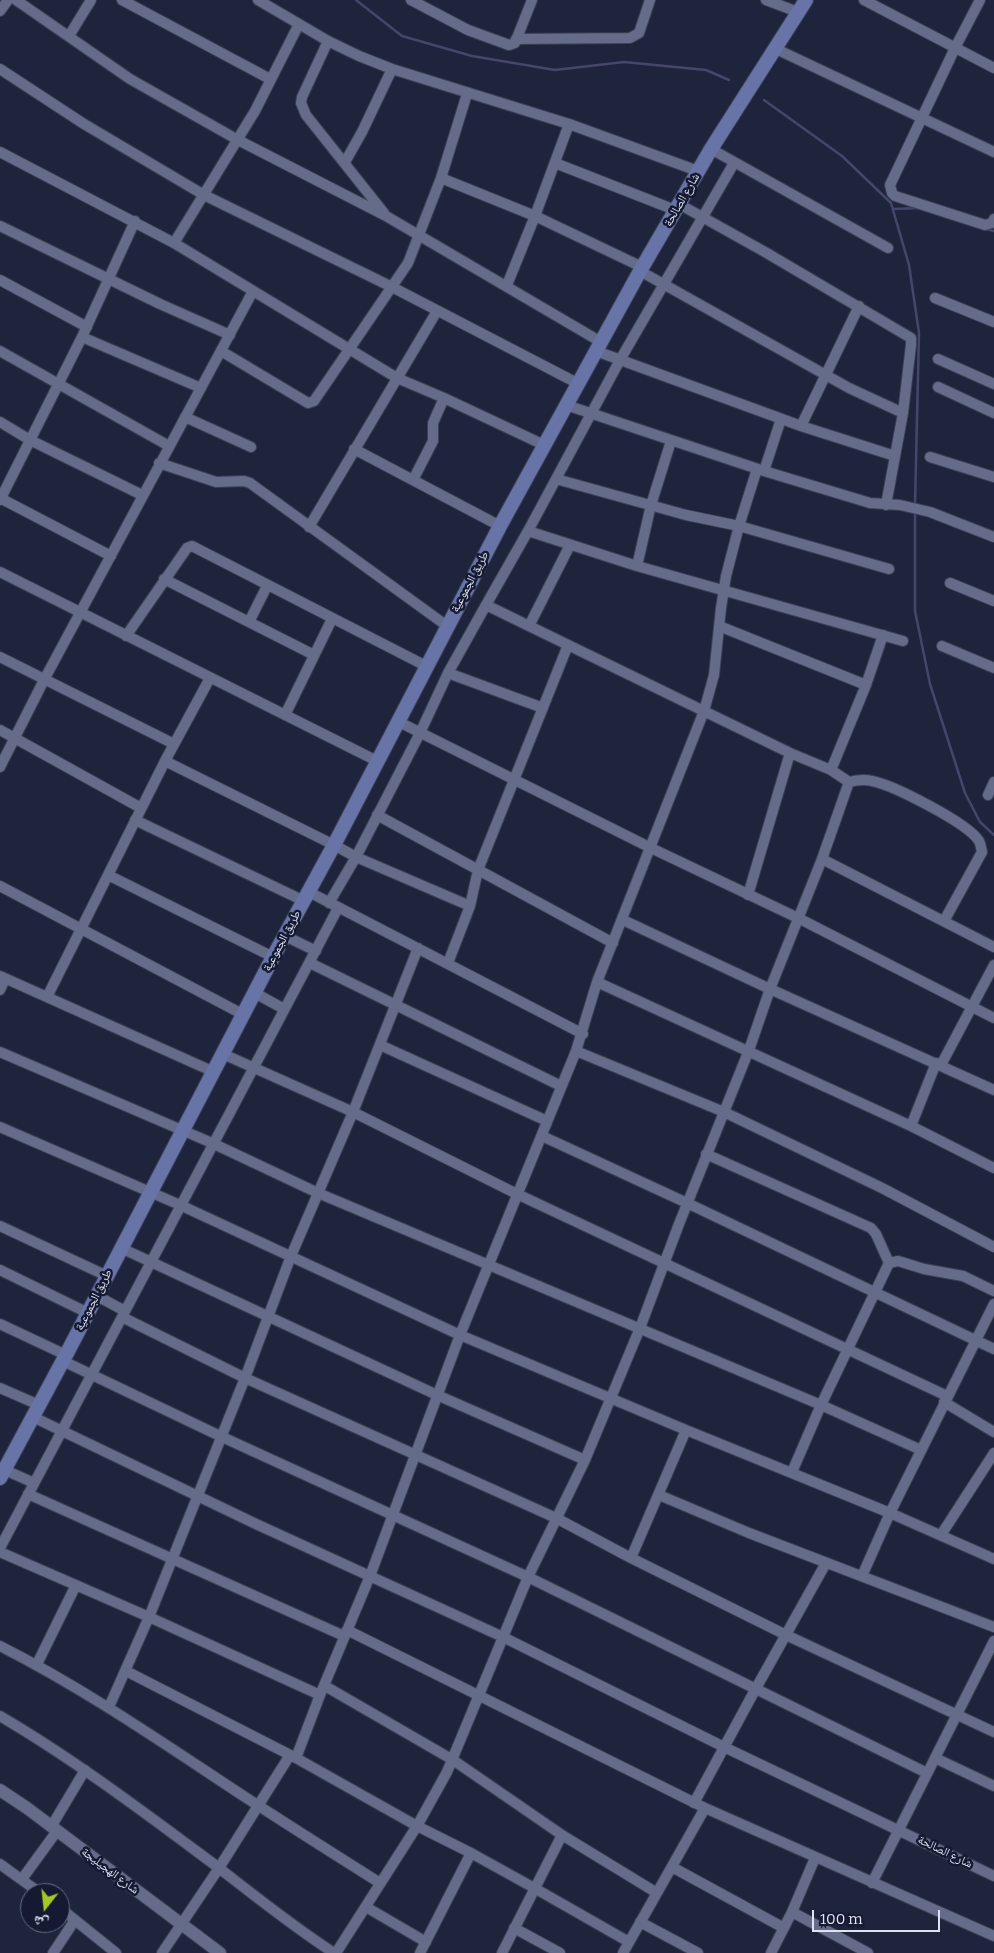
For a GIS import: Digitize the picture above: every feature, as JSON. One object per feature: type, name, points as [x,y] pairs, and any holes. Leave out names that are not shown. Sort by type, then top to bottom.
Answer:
[{"type":"main road","name":"شارع الصالحة","points":[[566,405],[641,269],[711,149],[806,0]]},
{"type":"main road","name":"طريق الجموعية","points":[[3,1467],[65,1358],[397,721],[566,405]]},
{"type":"street","points":[[0,11],[8,0]]},
{"type":"street","points":[[16,0],[130,79],[238,140],[386,216],[507,285],[620,360],[801,426],[895,456]]},
{"type":"street","points":[[69,36],[91,0]]},
{"type":"street","points":[[122,0],[270,79]]},
{"type":"street","points":[[258,0],[359,56],[392,69],[467,94],[569,124],[698,171]]},
{"type":"street","points":[[411,0],[424,3],[468,30],[509,46],[515,43],[532,0]]},
{"type":"street","points":[[516,39],[634,36],[640,30],[650,0]]},
{"type":"street","points":[[766,0],[798,12]]},
{"type":"street","points":[[864,0],[994,68]]},
{"type":"street","points":[[980,0],[890,185],[895,196],[985,225],[992,223],[994,219]]},
{"type":"street","points":[[174,243],[255,111],[299,24]]},
{"type":"street","points":[[328,40],[301,103],[306,115],[386,216]]},
{"type":"street","points":[[774,48],[994,152]]},
{"type":"street","points":[[0,69],[84,124],[204,195],[392,287],[577,383]]},
{"type":"street","points":[[344,162],[362,132],[392,69]]},
{"type":"street","points":[[221,351],[310,403],[317,398],[408,263],[440,178],[467,94]]},
{"type":"street","points":[[507,285],[569,124]]},
{"type":"street","points":[[711,149],[888,248]]},
{"type":"street","points":[[0,152],[174,243],[397,378],[544,445]]},
{"type":"street","points":[[555,163],[703,218],[911,338],[912,345],[903,413],[886,505]]},
{"type":"street","points":[[0,1548],[212,1143],[310,963],[356,857],[420,733],[448,673],[528,531],[620,360],[734,163]]},
{"type":"street","points":[[440,178],[535,216],[641,269],[664,284],[824,374],[865,396],[903,413]]},
{"type":"street","points":[[111,556],[0,499],[82,338],[135,221]]},
{"type":"street","points":[[0,226],[160,304],[230,335]]},
{"type":"street","points":[[0,280],[86,327]]},
{"type":"street","points":[[0,767],[159,463],[253,291]]},
{"type":"street","points":[[936,298],[994,322]]},
{"type":"street","points":[[801,426],[824,374],[858,306]]},
{"type":"street","points":[[309,527],[437,310]]},
{"type":"street","points":[[82,338],[201,388]]},
{"type":"street","points":[[0,351],[169,446]]},
{"type":"street","points":[[938,359],[994,384]]},
{"type":"street","points":[[938,387],[994,413]]},
{"type":"street","points":[[413,480],[433,441],[433,423],[444,398]]},
{"type":"street","points":[[566,405],[760,470],[870,503],[900,505],[930,512],[994,537]]},
{"type":"street","points":[[185,417],[252,446]]},
{"type":"street","points":[[162,1953],[258,1806],[293,1757],[370,1576],[460,1335],[583,1034],[597,982],[704,711],[714,675],[724,590],[739,526],[781,419]]},
{"type":"street","points":[[0,422],[30,440],[142,495]]},
{"type":"street","points":[[637,566],[651,505],[671,441]]},
{"type":"street","points":[[354,449],[500,526]]},
{"type":"street","points":[[930,457],[994,477]]},
{"type":"street","points":[[159,463],[209,480],[223,482],[244,481],[250,483],[447,626]]},
{"type":"street","points":[[556,479],[686,515],[739,526],[889,569]]},
{"type":"street","points":[[528,531],[637,566],[903,641]]},
{"type":"street","points":[[529,626],[570,545]]},
{"type":"street","points":[[126,636],[164,579],[187,548],[192,546],[426,666]]},
{"type":"street","points":[[0,572],[377,761]]},
{"type":"street","points":[[164,579],[314,655]]},
{"type":"street","points":[[950,583],[994,601]]},
{"type":"street","points":[[249,622],[267,586]]},
{"type":"street","points":[[486,605],[790,753],[831,770],[849,782],[863,779],[870,780],[906,794],[950,818],[981,843],[982,852],[944,921]]},
{"type":"street","points":[[285,714],[332,619]]},
{"type":"street","points":[[719,626],[866,685]]},
{"type":"street","points":[[831,770],[866,685],[883,635]]},
{"type":"street","points":[[448,963],[470,906],[478,870],[568,645]]},
{"type":"street","points":[[942,646],[994,668]]},
{"type":"street","points":[[0,657],[174,744]]},
{"type":"street","points":[[448,673],[543,708]]},
{"type":"street","points":[[47,997],[165,761],[210,678]]},
{"type":"street","points":[[397,721],[651,848],[798,918],[994,1018]]},
{"type":"street","points":[[0,730],[141,808]]},
{"type":"street","points":[[748,895],[790,753]]},
{"type":"street","points":[[165,761],[356,857],[470,906]]},
{"type":"street","points":[[0,1716],[85,1770],[131,1802],[304,1934],[335,1953],[417,1826],[453,1760],[528,1577],[585,1460],[640,1328],[706,1154],[749,1050],[770,989],[822,859],[849,782]]},
{"type":"street","points":[[988,795],[994,782]]},
{"type":"street","points":[[377,815],[613,943]]},
{"type":"street","points":[[135,820],[307,896],[334,905],[583,1034]]},
{"type":"street","points":[[822,859],[994,947]]},
{"type":"street","points":[[108,875],[274,957]]},
{"type":"street","points":[[0,886],[244,1015]]},
{"type":"street","points":[[623,920],[994,1090]]},
{"type":"street","points":[[285,936],[316,951]]},
{"type":"street","points":[[109,1707],[149,1617],[220,1436],[245,1378],[291,1256],[353,1112],[418,948]]},
{"type":"street","points":[[310,963],[561,1086]]},
{"type":"street","points":[[911,1126],[939,1064],[973,1007],[994,965]]},
{"type":"street","points":[[0,990],[3,978],[214,1072]]},
{"type":"street","points":[[597,982],[749,1050],[911,1126],[994,1168]]},
{"type":"street","points":[[255,993],[284,1009]]},
{"type":"street","points":[[380,1045],[547,1122]]},
{"type":"street","points":[[576,1051],[724,1112],[882,1188],[994,1247]]},
{"type":"street","points":[[0,1052],[212,1143],[318,1193],[821,1405],[921,1450]]},
{"type":"street","points":[[223,1054],[353,1112],[517,1194],[665,1262],[847,1350],[946,1399],[994,1432]]},
{"type":"street","points":[[0,1127],[180,1205],[460,1335],[890,1513],[994,1559]]},
{"type":"street","points":[[542,1136],[994,1349]]},
{"type":"street","points":[[706,1154],[871,1228],[876,1234],[889,1263]]},
{"type":"street","points":[[0,1226],[107,1276]]},
{"type":"street","points":[[121,1248],[437,1395],[585,1460]]},
{"type":"street","points":[[889,1263],[898,1261],[924,1269],[963,1276],[994,1291]]},
{"type":"street","points":[[792,1472],[821,1405],[889,1263]]},
{"type":"street","points":[[0,1270],[88,1313]]},
{"type":"street","points":[[97,1296],[123,1314],[245,1378],[556,1518],[631,1558],[786,1634],[994,1732]]},
{"type":"street","points":[[862,1576],[890,1513],[994,1304]]},
{"type":"street","points":[[0,1324],[65,1358],[91,1374],[220,1436],[528,1577],[927,1773]]},
{"type":"street","name":"شارع الصالحة","points":[[0,1388],[62,1430],[198,1496],[503,1637],[724,1746],[993,1873]]},
{"type":"street","points":[[631,1558],[686,1430]]},
{"type":"street","points":[[941,1535],[994,1453]]},
{"type":"street","points":[[3,1467],[34,1483]]},
{"type":"street","points":[[28,1494],[172,1559],[346,1633],[480,1696],[694,1803],[994,1936]]},
{"type":"street","points":[[659,1495],[826,1563],[994,1628]]},
{"type":"street","points":[[0,1552],[322,1690],[453,1760],[562,1835],[657,1893]]},
{"type":"street","points":[[694,1803],[826,1563]]},
{"type":"street","points":[[37,1664],[76,1585]]},
{"type":"street","points":[[872,1883],[994,1641]]},
{"type":"street","points":[[0,1646],[37,1664],[109,1707],[258,1806],[380,1882]]},
{"type":"street","points":[[126,1671],[293,1757],[417,1826],[471,1853],[629,1942]]},
{"type":"street","points":[[934,1758],[994,1786]]},
{"type":"street","points":[[22,1879],[54,1829],[85,1770]]},
{"type":"street","name":"شارع الهجيليجة","points":[[0,1790],[220,1953]]},
{"type":"street","points":[[623,1953],[705,1808]]},
{"type":"street","points":[[502,1953],[562,1835]]},
{"type":"street","points":[[420,1953],[471,1853]]},
{"type":"street","points":[[771,1953],[792,1912],[815,1858]]},
{"type":"street","points":[[0,1864],[27,1883]]},
{"type":"street","points":[[672,1867],[784,1928]]},
{"type":"street","points":[[366,1907],[426,1942]]},
{"type":"street","points":[[792,1912],[868,1953]]},
{"type":"street","points":[[70,1916],[116,1953]]},
{"type":"street","points":[[53,1953],[75,1920]]},
{"type":"street","points":[[640,1922],[698,1953]]},
{"type":"street","points":[[514,1928],[560,1953]]},
{"type":"waterway","points":[[356,0],[402,36],[472,56],[555,70],[624,62],[706,70],[729,80]]},
{"type":"waterway","points":[[764,100],[842,156],[891,203],[909,265],[919,333],[915,504]]},
{"type":"waterway","points":[[893,209],[919,208]]},
{"type":"waterway","points":[[986,229],[994,231]]},
{"type":"waterway","points":[[915,512],[915,611],[930,684],[965,793],[980,822],[994,835]]}]
